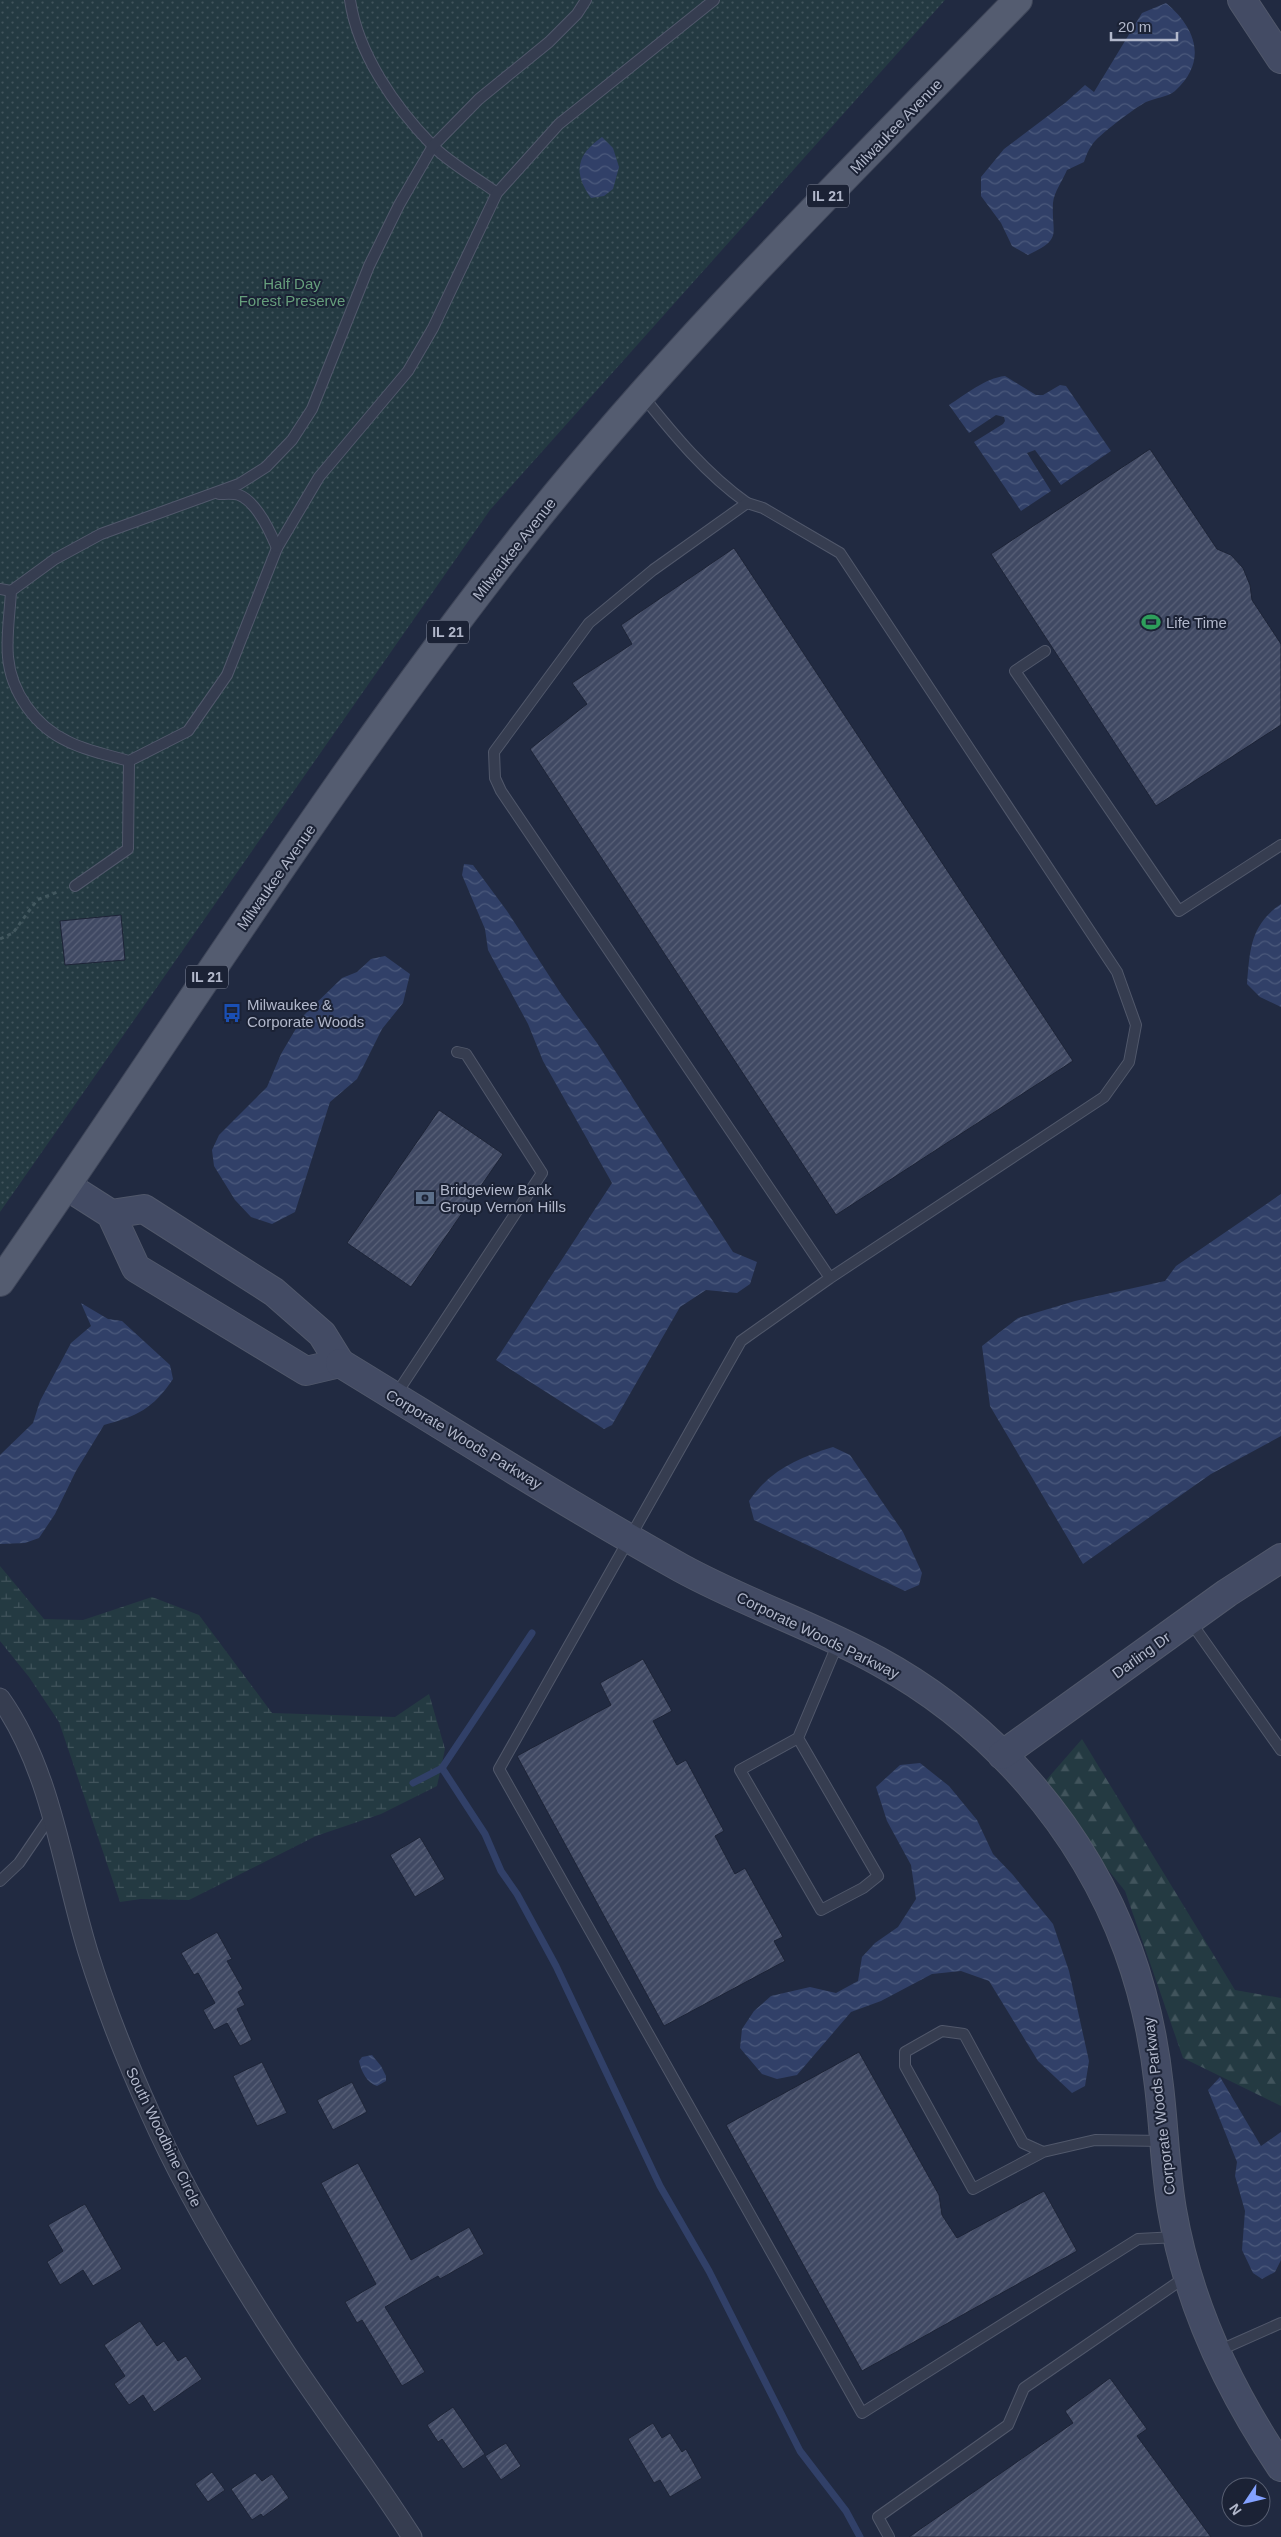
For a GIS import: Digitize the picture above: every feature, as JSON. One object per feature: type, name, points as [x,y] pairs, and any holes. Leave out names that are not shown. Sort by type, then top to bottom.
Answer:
[{"type":"main road","name":"Milwaukee Avenue","points":[[0,1282],[67,1186],[271,882],[442,640],[527,530],[641,394],[728,299],[1018,0]]},
{"type":"street","points":[[1242,0],[1281,59]]},
{"type":"street","points":[[67,1186],[111,1214],[136,1268],[306,1371],[340,1364]]},
{"type":"street","name":"Corporate Woods Parkway","points":[[111,1214],[144,1209],[274,1292],[322,1334],[340,1364],[630,1539],[761,1608],[839,1642],[917,1684],[973,1727],[1002,1754],[1048,1806],[1079,1850],[1097,1880],[1127,1947],[1148,2010],[1159,2084],[1172,2211],[1188,2275],[1227,2377],[1254,2427],[1281,2466]]},
{"type":"street","name":"Darling Dr","points":[[1002,1754],[1190,1620],[1281,1558]]},
{"type":"street","name":"South Woodbine Circle","points":[[0,1698],[25,1744],[51,1816],[88,1951],[118,2038],[178,2171],[209,2228],[286,2353],[412,2537]]},
{"type":"lane","points":[[350,0],[352,12],[366,50],[381,80],[433,146],[497,192]]},
{"type":"lane","points":[[0,589],[11,591],[55,559],[101,534],[239,484],[266,467],[292,440],[312,409],[369,266],[399,205],[433,146],[478,99],[549,42],[577,14],[586,0]]},
{"type":"lane","points":[[11,591],[8,657],[14,681],[23,703],[44,726],[67,741],[129,761],[188,731],[227,675],[277,548],[319,477],[408,371],[433,328],[497,192],[559,124],[714,0]]},
{"type":"lane","points":[[641,394],[676,437],[726,488],[747,503],[763,508],[840,553],[1117,972],[1136,1025],[1129,1062],[1104,1097],[830,1278],[741,1341],[499,1769],[862,2413],[1138,2239],[1178,2237]]},
{"type":"lane","points":[[211,494],[239,495],[255,508],[268,526],[277,548]]},
{"type":"lane","points":[[747,503],[653,570],[589,623],[494,752],[495,778],[501,791],[830,1278]]},
{"type":"lane","points":[[1046,651],[1014,671],[1179,911],[1281,845]]},
{"type":"lane","points":[[75,886],[128,849],[129,761]]},
{"type":"lane","points":[[394,1396],[542,1173],[466,1054],[457,1052]]},
{"type":"lane","points":[[1190,1620],[1281,1750]]},
{"type":"lane","points":[[798,1738],[878,1876],[863,1888],[821,1910],[740,1770],[798,1738],[839,1642]]},
{"type":"lane","points":[[0,1881],[19,1863],[51,1816]]},
{"type":"lane","points":[[1043,2152],[1023,2143],[964,2034],[942,2032],[905,2052],[905,2066],[973,2189],[1043,2152],[1095,2140],[1164,2141]]},
{"type":"lane","points":[[889,2537],[878,2517],[1008,2425],[1024,2388],[1188,2275]]},
{"type":"lane","points":[[1217,2352],[1281,2323]]},
{"type":"path","points":[[0,939],[13,933],[37,900],[75,886]]},
{"type":"green space","name":"Half Day Forest Preserve","points":[[0,0],[945,0],[490,510],[0,1212]]},
{"type":"green space","points":[[0,1566],[44,1619],[83,1620],[152,1597],[199,1615],[272,1713],[395,1717],[429,1694],[445,1749],[437,1786],[381,1814],[316,1836],[189,1900],[141,1899],[120,1902],[59,1722],[29,1677],[0,1641]]},
{"type":"green space","points":[[1082,1739],[1235,1990],[1281,1998],[1281,2106],[1183,2058],[1125,1891],[1041,1786]]},
{"type":"water","points":[[1166,3],[1185,23],[1194,45],[1195,57],[1192,68],[1185,80],[1172,93],[1146,102],[1117,122],[1095,141],[1089,149],[1084,162],[1067,170],[1054,199],[1054,229],[1051,239],[1047,244],[1028,255],[1012,246],[1001,223],[981,196],[981,177],[1004,149],[1065,103],[1085,85],[1094,92],[1142,13]]},
{"type":"water","points":[[602,137],[613,148],[619,167],[613,189],[604,196],[591,198],[581,180],[580,165],[587,151]]},
{"type":"water","points":[[1005,376],[1036,395],[1043,395],[1060,385],[1066,386],[1111,451],[1061,485],[1035,450],[1027,453],[1051,491],[1021,511],[974,442],[1003,424],[1005,421],[1004,417],[996,415],[969,433],[949,405],[983,383]]},
{"type":"water","points":[[464,864],[473,865],[507,911],[561,994],[597,1043],[733,1252],[757,1262],[750,1284],[737,1293],[706,1290],[680,1307],[612,1425],[604,1429],[496,1360],[612,1183],[543,1061],[528,1024],[488,950],[485,929],[462,875]]},
{"type":"water","points":[[1281,904],[1281,1007],[1260,997],[1247,984],[1251,949],[1257,930],[1271,912]]},
{"type":"water","points":[[385,956],[410,974],[403,1003],[382,1029],[357,1079],[330,1102],[295,1212],[272,1224],[251,1217],[235,1200],[214,1166],[212,1150],[219,1135],[267,1087],[281,1054],[304,1015],[342,978],[357,972],[371,959]]},
{"type":"water","points":[[1281,1194],[1281,1436],[1211,1474],[1083,1564],[990,1406],[982,1346],[1018,1318],[1075,1301],[1165,1281],[1176,1266]]},
{"type":"water","points":[[81,1303],[108,1319],[122,1321],[170,1365],[173,1379],[158,1398],[143,1410],[104,1425],[76,1471],[55,1514],[39,1538],[25,1543],[0,1544],[0,1455],[33,1423],[40,1401],[71,1343],[91,1326]]},
{"type":"water","points":[[833,1447],[850,1455],[903,1532],[922,1573],[919,1585],[905,1591],[754,1520],[749,1501],[766,1481],[786,1466]]},
{"type":"water","points":[[920,1763],[949,1786],[977,1820],[993,1854],[1013,1875],[1053,1924],[1069,1971],[1089,2061],[1085,2086],[1072,2093],[1038,2061],[989,1981],[961,1971],[932,1974],[881,2001],[851,2012],[797,2075],[777,2079],[762,2074],[740,2048],[742,2029],[754,2011],[771,1996],[810,1987],[836,1993],[858,1981],[862,1957],[875,1943],[898,1927],[916,1899],[911,1865],[887,1821],[876,1787],[900,1765]]},
{"type":"water","points":[[372,2055],[386,2076],[386,2081],[377,2086],[365,2076],[359,2061],[362,2057]]},
{"type":"water","points":[[1220,2077],[1261,2146],[1281,2132],[1281,2260],[1275,2272],[1262,2279],[1253,2273],[1242,2250],[1245,2211],[1235,2176],[1237,2162],[1208,2090]]},
{"type":"building","name":"Life Time","points":[[1150,449],[1217,549],[1231,555],[1243,568],[1250,585],[1252,600],[1281,644],[1281,725],[1156,806],[991,554]]},
{"type":"building","points":[[734,548],[1073,1061],[836,1215],[530,749],[587,704],[572,683],[632,644],[621,625]]},
{"type":"building","points":[[121,915],[125,960],[65,965],[60,921]]},
{"type":"building","name":"Bridgeview Bank Group Vernon Hills","points":[[439,1110],[503,1154],[411,1287],[347,1243]]},
{"type":"building","points":[[643,1659],[672,1711],[653,1721],[677,1765],[686,1760],[724,1831],[715,1836],[735,1874],[745,1868],[783,1937],[774,1941],[785,1961],[664,2026],[517,1756],[611,1705],[600,1683]]},
{"type":"building","points":[[420,1837],[445,1879],[415,1897],[390,1855]]},
{"type":"building","points":[[217,1932],[232,1959],[227,1961],[243,1989],[238,1992],[245,2005],[237,2009],[252,2040],[240,2046],[227,2023],[214,2030],[203,2010],[215,2003],[198,1973],[194,1975],[181,1953]]},
{"type":"building","points":[[859,2052],[939,2195],[942,2215],[957,2238],[1044,2191],[1077,2251],[862,2371],[726,2125]]},
{"type":"building","points":[[262,2062],[287,2113],[257,2126],[233,2076]]},
{"type":"building","points":[[352,2082],[367,2112],[333,2130],[317,2100]]},
{"type":"building","points":[[358,2163],[411,2260],[469,2227],[484,2254],[440,2279],[438,2276],[385,2307],[425,2372],[402,2386],[362,2320],[357,2323],[345,2302],[376,2284],[321,2183]]},
{"type":"building","points":[[85,2204],[122,2269],[93,2286],[83,2270],[60,2285],[47,2262],[63,2251],[48,2225]]},
{"type":"building","points":[[140,2321],[157,2346],[164,2341],[178,2361],[186,2356],[202,2379],[154,2412],[143,2395],[129,2405],[114,2384],[125,2376],[104,2345]]},
{"type":"building","points":[[1110,2378],[1147,2429],[1137,2436],[1211,2537],[909,2537],[1073,2423],[1065,2411]]},
{"type":"building","points":[[453,2407],[485,2454],[463,2469],[442,2439],[438,2442],[427,2425]]},
{"type":"building","points":[[653,2423],[662,2438],[670,2433],[682,2452],[686,2449],[702,2478],[670,2497],[660,2480],[654,2483],[628,2439]]},
{"type":"building","points":[[506,2443],[521,2466],[501,2480],[485,2456]]},
{"type":"building","points":[[212,2472],[225,2490],[208,2502],[195,2484]]},
{"type":"building","points":[[255,2473],[262,2481],[272,2474],[289,2498],[263,2517],[261,2514],[252,2520],[231,2489]]},
{"type":"waterway","points":[[413,1783],[442,1768],[532,1633]]},
{"type":"waterway","points":[[442,1768],[485,1834],[501,1871],[517,1894],[556,1966],[660,2186],[709,2271],[800,2451],[846,2511],[860,2537]]},
{"type":"place","name":"Life Time","points":[[1151,622]]},
{"type":"place","name":"Milwaukee & Corporate Woods","points":[[232,1013]]},
{"type":"place","name":"Bridgeview Bank Group Vernon Hills","points":[[425,1198]]}]
